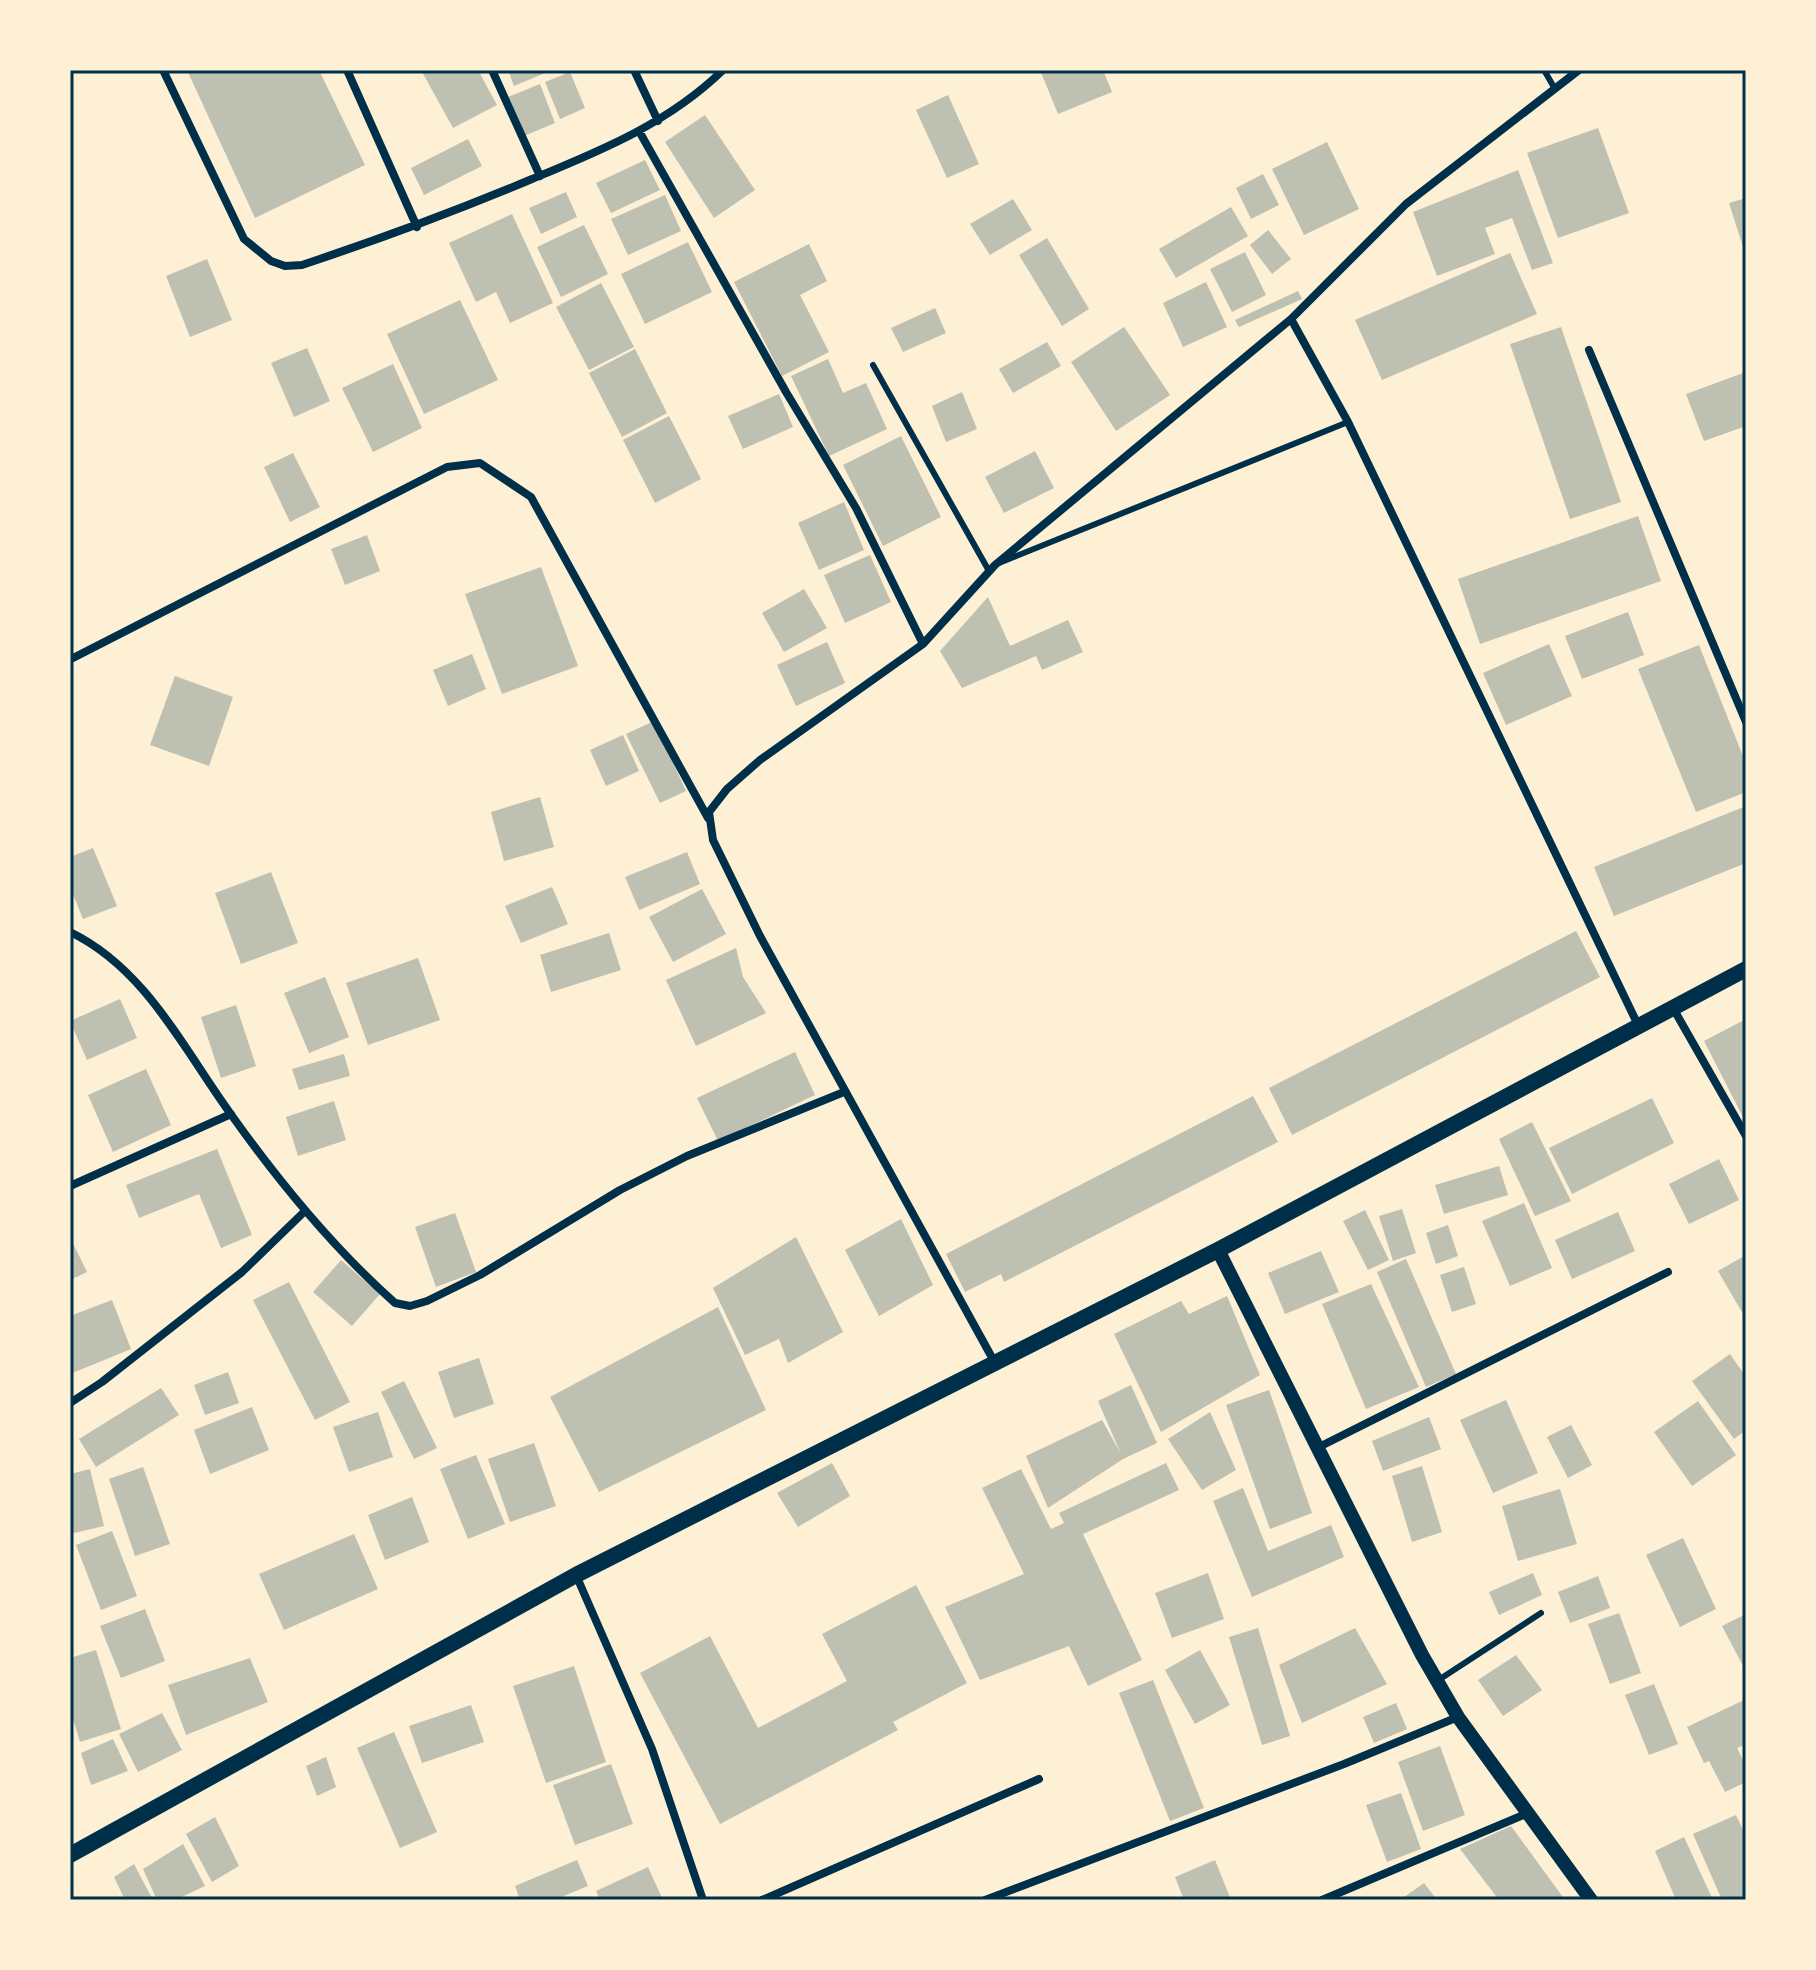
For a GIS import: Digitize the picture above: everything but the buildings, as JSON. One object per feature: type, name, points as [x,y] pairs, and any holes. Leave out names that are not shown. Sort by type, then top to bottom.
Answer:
[{"type":"main road","points":[[70,1855],[576,1575],[1218,1250],[1746,969]]},
{"type":"street","points":[[163,70],[233,223],[244,239],[271,261],[285,266],[302,265],[417,227],[583,160],[658,121],[723,70]]},
{"type":"street","points":[[347,70],[417,227]]},
{"type":"street","points":[[492,70],[540,176]]},
{"type":"street","points":[[634,70],[658,121]]},
{"type":"street","points":[[708,818],[712,807],[727,789],[760,760],[923,644],[992,568],[1291,319],[1406,204],[1579,70]]},
{"type":"street","points":[[639,131],[786,392],[856,508],[923,644]]},
{"type":"street","points":[[1291,319],[1348,422],[1638,1025]]},
{"type":"street","points":[[1589,350],[1746,722]]},
{"type":"street","points":[[73,658],[447,467],[480,463],[531,497],[708,818],[713,840],[760,936],[844,1092],[918,1218],[995,1364]]},
{"type":"street","points":[[70,932],[101,947],[149,994],[231,1114],[305,1211],[395,1303],[410,1306],[480,1275],[620,1190],[673,1163],[844,1092]]},
{"type":"street","points":[[1673,1007],[1746,1136]]},
{"type":"street","points":[[70,1186],[231,1114]]},
{"type":"street","points":[[70,1403],[102,1382],[242,1272],[305,1211]]},
{"type":"street","points":[[1218,1250],[1437,1681],[1458,1717],[1591,1900]]},
{"type":"street","points":[[1317,1448],[1668,1272]]},
{"type":"street","points":[[576,1575],[652,1749],[703,1900]]},
{"type":"street","points":[[985,1900],[1344,1764],[1458,1717]]},
{"type":"street","points":[[762,1900],[1039,1779]]},
{"type":"street","points":[[1322,1900],[1528,1813]]},
{"type":"lane","points":[[1544,70],[1555,89]]},
{"type":"lane","points":[[873,365],[992,568],[1348,422]]},
{"type":"lane","points":[[1437,1681],[1541,1613]]}]
